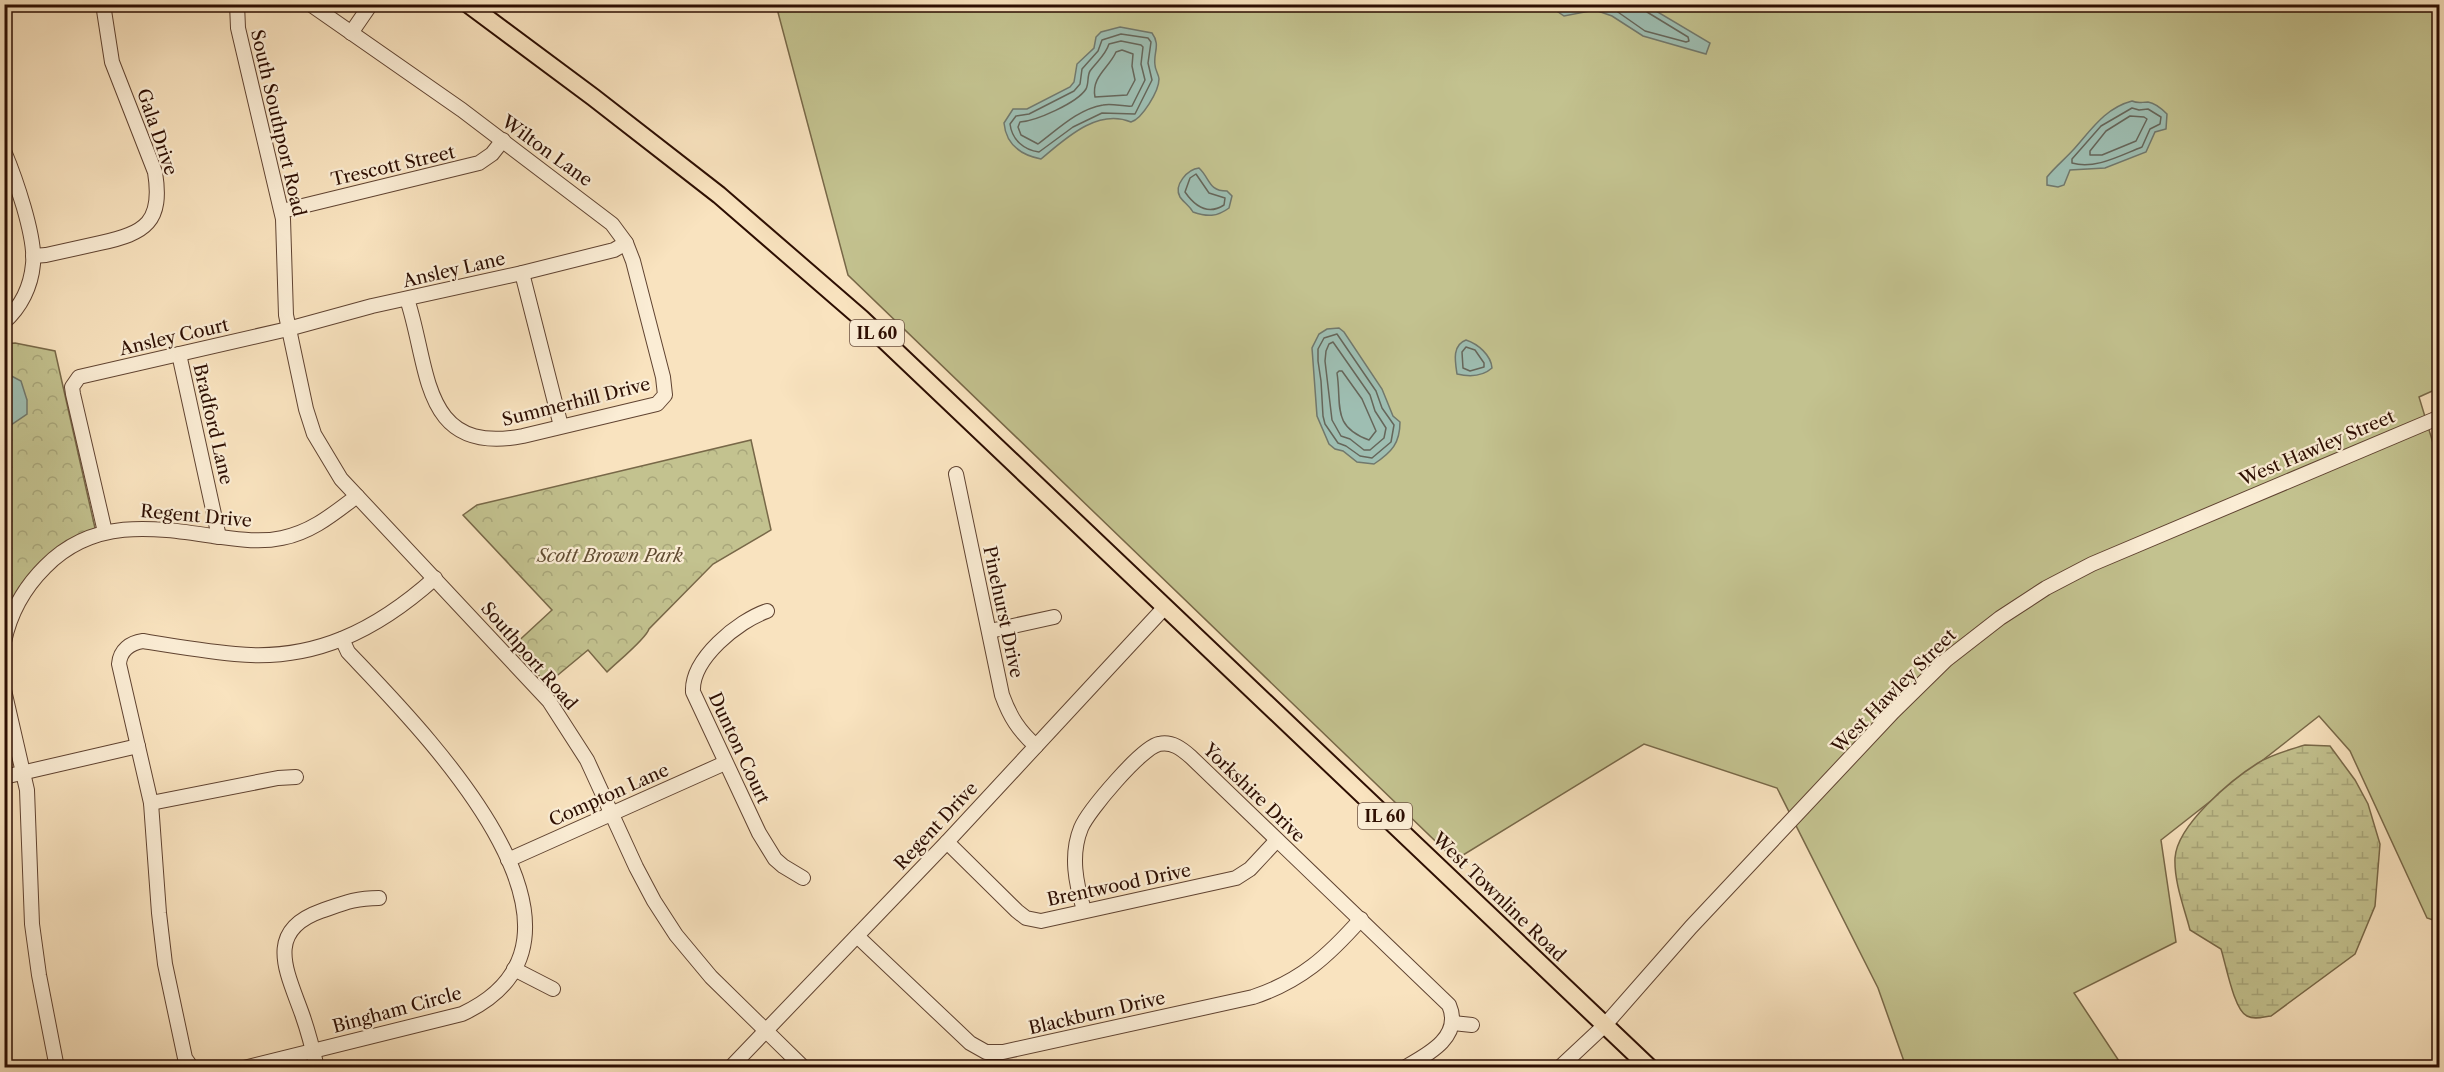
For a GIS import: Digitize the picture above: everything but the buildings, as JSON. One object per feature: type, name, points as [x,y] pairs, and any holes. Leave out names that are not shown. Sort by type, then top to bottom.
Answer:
[{"type":"main road","name":"IL 60","points":[[468,4],[594,97],[771,239],[879,334],[1165,607]]},
{"type":"main road","name":"West Townline Road","points":[[1165,607],[1650,1068]]},
{"type":"street","name":"Gala Drive","points":[[33,256],[57,253],[138,232],[150,221],[156,206],[158,191],[155,172],[112,62],[103,4]]},
{"type":"street","name":"South Southport Road","points":[[237,4],[235,14],[238,28],[282,211],[284,249]]},
{"type":"street","name":"Wilton Lane","points":[[310,4],[502,140],[612,224],[626,243],[633,261],[663,377],[664,395]]},
{"type":"street","points":[[351,33],[371,4]]},
{"type":"street","name":"Trescott Street","points":[[282,211],[478,164],[492,154],[502,140]]},
{"type":"street","points":[[4,151],[21,197],[33,256],[29,284],[23,298],[14,313],[4,322]]},
{"type":"street","name":"Ansley Lane","points":[[288,329],[351,311],[614,250],[626,243]]},
{"type":"street","name":"Southport Road","points":[[284,249],[288,329],[306,409],[314,434],[341,479],[549,701],[587,760],[649,892],[676,935],[711,977],[804,1068]]},
{"type":"street","points":[[522,273],[561,426]]},
{"type":"street","name":"Summerhill Drive","points":[[406,299],[433,400],[452,424],[476,437],[502,440],[657,404],[664,395]]},
{"type":"street","name":"Ansley Court","points":[[105,532],[72,387],[79,377],[288,329]]},
{"type":"street","name":"Bradford Lane","points":[[179,354],[219,537]]},
{"type":"street","name":"West Hawley Street","points":[[1559,1068],[1605,1025],[1691,927],[1893,712],[1946,660],[2000,618],[2046,588],[2092,564],[2439,417]]},
{"type":"street","name":"Pinehurst Drive","points":[[956,474],[1002,695],[1009,715],[1020,731],[1036,746]]},
{"type":"street","name":"Regent Drive","points":[[4,642],[18,602],[33,579],[62,552],[81,541],[105,532],[149,527],[219,537],[267,540],[292,535],[325,520],[357,496]]},
{"type":"street","points":[[192,1068],[185,1058],[165,964],[151,803],[119,657],[133,643],[139,642],[236,654],[300,651],[342,639],[374,625],[395,612],[435,578]]},
{"type":"street","name":"Regent Drive","points":[[730,1068],[947,842],[1165,607]]},
{"type":"street","name":"Dunton Court","points":[[767,611],[752,616],[729,633],[697,668],[693,692],[759,833],[775,859],[803,878]]},
{"type":"street","points":[[990,631],[1054,616]]},
{"type":"street","name":"Bingham Circle","points":[[244,1068],[462,1014],[489,998],[501,987],[514,969],[525,938],[526,918],[520,887],[508,860],[477,805],[453,769],[420,729],[348,652],[342,639]]},
{"type":"street","points":[[4,690],[24,773],[32,924],[39,975],[57,1068]]},
{"type":"street","name":"Yorkshire Drive","points":[[1084,910],[1076,877],[1075,860],[1081,828],[1095,805],[1153,746],[1167,743],[1181,748],[1445,1000],[1452,1011],[1453,1023]]},
{"type":"street","points":[[4,777],[138,746]]},
{"type":"street","name":"Compton Lane","points":[[508,860],[725,764]]},
{"type":"street","points":[[151,803],[278,778],[296,777]]},
{"type":"street","name":"Brentwood Drive","points":[[947,842],[1026,918],[1041,921],[1236,878],[1250,870],[1277,840]]},
{"type":"street","points":[[317,1068],[283,956],[287,937],[302,920],[313,914],[355,898],[379,898]]},
{"type":"street","name":"Blackburn Drive","points":[[857,936],[970,1043],[987,1052],[1003,1052],[1253,997],[1274,990],[1305,974],[1320,962],[1361,919]]},
{"type":"street","points":[[514,969],[553,989]]},
{"type":"street","points":[[1404,1068],[1443,1042],[1449,1036],[1453,1023],[1472,1025]]},
{"type":"green space","points":[[776,5],[2439,5],[2439,388],[2419,397],[2440,466],[2439,922],[2427,918],[2350,751],[2319,716],[2161,840],[2176,942],[2074,993],[2123,1067],[1906,1067],[1878,988],[1777,788],[1644,744],[1455,860],[848,275]]},
{"type":"green space","points":[[15,343],[55,351],[95,528],[63,545],[44,560],[22,589],[5,621],[4,344]]},
{"type":"green space","name":"Scott Brown Park","points":[[751,440],[771,530],[713,564],[607,672],[588,650],[547,684],[512,647],[552,610],[463,515],[477,505]]},
{"type":"green space","points":[[2305,745],[2330,746],[2355,780],[2368,804],[2380,844],[2375,906],[2355,954],[2271,1016],[2253,1018],[2242,1012],[2238,1005],[2221,949],[2190,930],[2178,885],[2175,858],[2178,845],[2185,832],[2207,804],[2220,792],[2263,760]]},
{"type":"water","points":[[1548,5],[1646,5],[1710,43],[1706,54],[1643,36],[1612,16],[1595,10],[1564,16]]},
{"type":"water","points":[[1120,27],[1152,33],[1156,41],[1155,61],[1159,77],[1158,84],[1149,104],[1140,116],[1131,122],[1106,119],[1094,122],[1071,135],[1041,159],[1027,155],[1016,148],[1005,131],[1004,123],[1013,109],[1027,109],[1070,87],[1074,82],[1077,64],[1094,48],[1096,37],[1101,32]]},
{"type":"water","points":[[2132,101],[2151,103],[2167,114],[2166,129],[2155,132],[2146,152],[2105,168],[2070,170],[2064,185],[2058,187],[2047,185],[2047,177],[2099,120],[2122,104]]},
{"type":"water","points":[[1199,168],[1216,189],[1227,191],[1232,196],[1229,208],[1225,211],[1212,215],[1198,214],[1193,212],[1180,197],[1178,188],[1183,178],[1190,171]]},
{"type":"water","points":[[1339,328],[1382,389],[1393,416],[1400,422],[1394,446],[1374,464],[1357,462],[1329,444],[1317,416],[1312,348],[1319,334],[1327,329]]},
{"type":"water","points":[[1466,340],[1483,351],[1492,368],[1476,376],[1457,374],[1456,350]]},
{"type":"water","points":[[4,372],[21,381],[27,400],[27,414],[5,429]]}]
